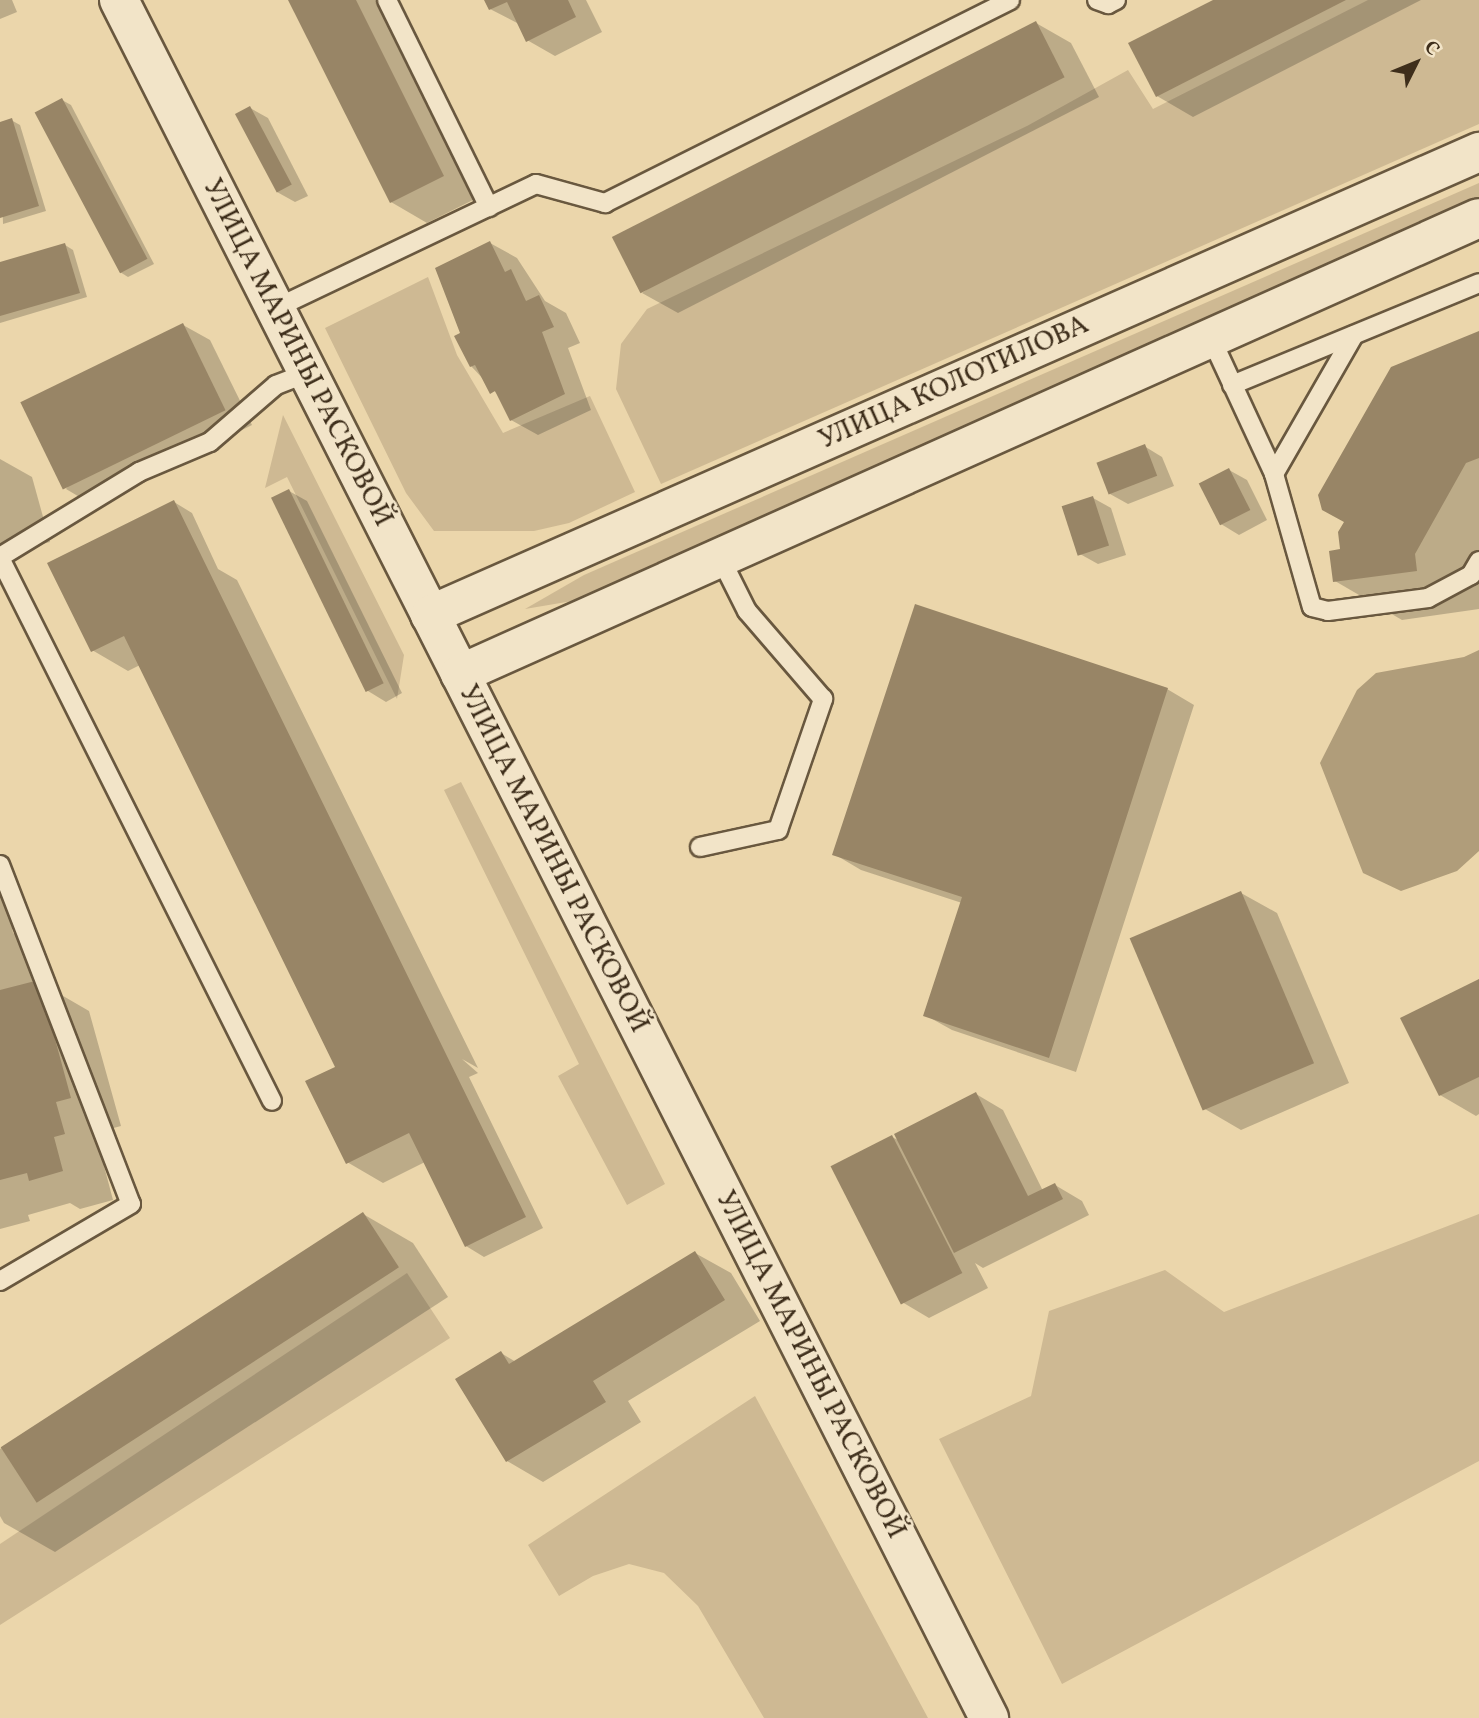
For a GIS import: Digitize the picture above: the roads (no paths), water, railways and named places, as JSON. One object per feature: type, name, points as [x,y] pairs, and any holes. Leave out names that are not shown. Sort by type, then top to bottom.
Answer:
[{"type":"main road","name":"УЛИЦА МАРИНЫ РАСКОВОЙ","points":[[119,0],[989,1718]]},
{"type":"main road","name":"УЛИЦА КОЛОТИЛОВА","points":[[429,615],[1479,152]]},
{"type":"main road","points":[[460,674],[1479,218]]},
{"type":"lane","points":[[387,0],[489,207]]},
{"type":"lane","points":[[274,309],[536,184],[605,202],[1010,0]]},
{"type":"lane","points":[[1097,0],[1108,4],[1116,0]]},
{"type":"lane","points":[[1232,385],[1479,284]]},
{"type":"lane","points":[[1273,474],[1354,335]]},
{"type":"lane","points":[[1211,338],[1273,474],[1308,599],[1320,611],[1428,598],[1471,575],[1479,562]]},
{"type":"lane","points":[[272,1101],[0,557],[139,472],[209,442],[276,385],[307,373]]},
{"type":"lane","points":[[699,847],[778,830],[823,699],[747,611],[720,558]]},
{"type":"lane","points":[[0,865],[131,1205],[0,1281]]}]
